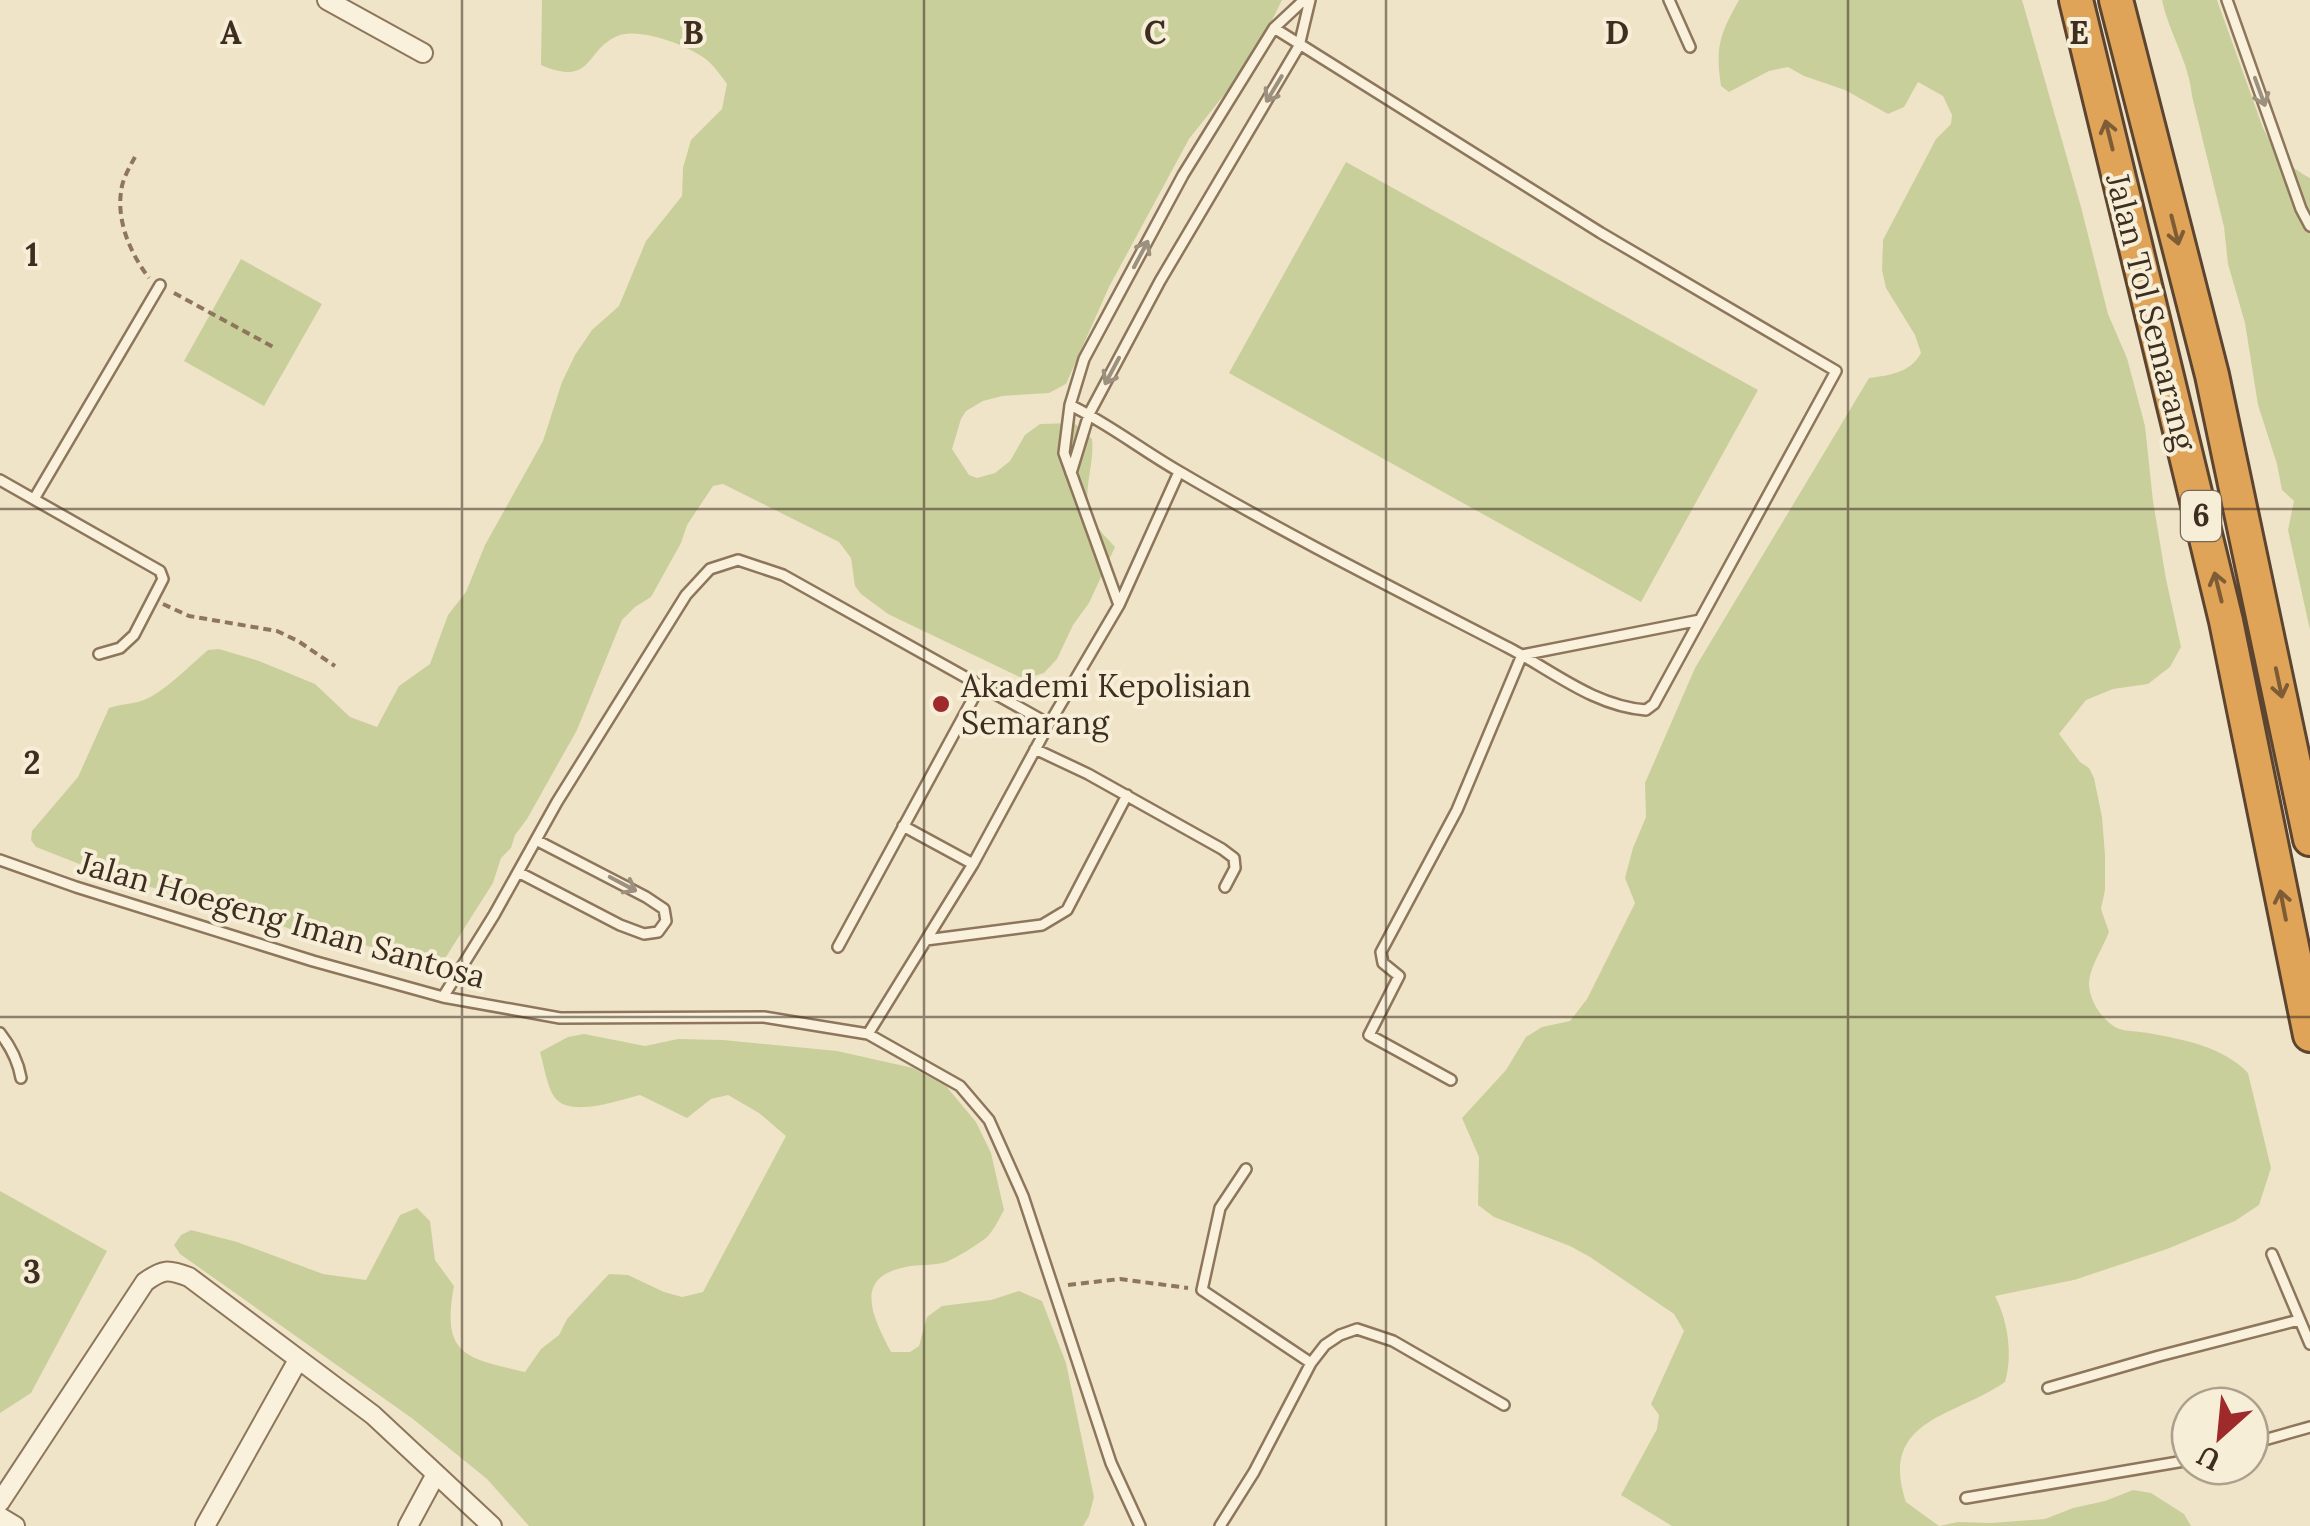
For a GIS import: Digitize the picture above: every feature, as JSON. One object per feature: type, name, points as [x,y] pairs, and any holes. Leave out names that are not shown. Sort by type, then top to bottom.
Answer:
[{"type":"highway","name":"Jalan Tol Semarang","points":[[2076,0],[2226,621],[2310,1035]]},
{"type":"highway","name":"Jalan Tol Semarang","points":[[2116,0],[2212,375],[2310,839]]},
{"type":"street","points":[[327,0],[423,52]]},
{"type":"street","points":[[0,1502],[145,1282],[160,1271],[175,1271],[189,1276],[373,1415],[492,1526]]},
{"type":"street","points":[[205,1526],[298,1360]]},
{"type":"street","points":[[408,1526],[436,1474]]},
{"type":"street","points":[[0,1517],[15,1526]]},
{"type":"lane","points":[[1119,604],[1064,453],[1070,405],[1084,359],[1183,175],[1274,28],[1307,0]]},
{"type":"lane","points":[[1070,475],[1088,414],[1160,281],[1299,46],[1307,0]]},
{"type":"lane","points":[[1669,0],[1690,48]]},
{"type":"lane","points":[[2227,0],[2310,226]]},
{"type":"lane","points":[[1070,405],[1180,472],[1522,654],[1587,694],[1646,710],[1654,704],[1836,371],[1601,233],[1274,28]]},
{"type":"lane","points":[[34,499],[160,285]]},
{"type":"lane","points":[[868,1034],[973,864],[1119,604],[1180,472]]},
{"type":"lane","points":[[0,480],[160,571],[163,579],[134,635],[120,648],[99,654]]},
{"type":"lane","points":[[442,997],[686,595],[710,568],[738,560],[783,575],[1049,724]]},
{"type":"lane","points":[[1522,654],[1700,620]]},
{"type":"lane","points":[[1452,1080],[1369,1036],[1399,980],[1398,973],[1383,963],[1381,952],[1457,810],[1522,654]]},
{"type":"lane","points":[[838,947],[980,684]]},
{"type":"lane","points":[[1036,749],[1222,848],[1234,858],[1235,868],[1225,886]]},
{"type":"lane","points":[[926,940],[1042,925],[1067,910],[1126,795]]},
{"type":"lane","points":[[903,826],[973,864]]},
{"type":"lane","points":[[518,872],[644,934],[658,932],[666,921],[664,910],[646,896],[536,840]]},
{"type":"lane","name":"Jalan Hoegeng Iman Santosa","points":[[0,860],[312,961],[442,997],[560,1018],[764,1017],[868,1034],[960,1086],[988,1120],[1024,1196],[1110,1463],[1140,1526]]},
{"type":"lane","points":[[0,1033],[12,1048],[20,1078]]},
{"type":"lane","points":[[1246,1169],[1220,1208],[1202,1290],[1311,1363]]},
{"type":"lane","points":[[2272,1254],[2310,1344]]},
{"type":"lane","points":[[2048,1388],[2299,1320]]},
{"type":"lane","points":[[1220,1526],[1254,1472],[1311,1363],[1325,1344],[1340,1334],[1357,1329],[1393,1341],[1504,1405]]},
{"type":"lane","points":[[2270,1438],[2310,1427]]},
{"type":"lane","points":[[1966,1498],[2170,1463]]},
{"type":"path","points":[[134,156],[122,185],[121,206],[134,259],[150,279],[275,348]]},
{"type":"path","points":[[153,598],[189,616],[277,631],[334,666]]},
{"type":"path","points":[[1054,1286],[1120,1279],[1202,1290]]},
{"type":"green space","points":[[542,0],[1282,0],[1254,57],[1189,139],[1109,287],[1066,384],[1049,393],[983,401],[966,411],[961,419],[952,449],[969,475],[977,478],[995,473],[1010,461],[1025,435],[1040,424],[1074,423],[1092,439],[1088,505],[1094,523],[1115,547],[1057,659],[1044,673],[1024,679],[888,614],[855,586],[851,558],[839,542],[723,484],[713,486],[687,525],[651,597],[622,620],[577,730],[511,848],[501,858],[493,883],[444,960],[428,965],[336,936],[296,931],[246,913],[110,876],[36,847],[31,840],[32,831],[78,777],[109,708],[149,697],[208,650],[219,649],[259,661],[315,684],[350,717],[377,727],[399,686],[430,664],[448,615],[466,592],[485,545],[543,441],[575,355],[592,330],[619,306],[646,241],[682,196],[683,168],[691,140],[722,109],[727,84],[699,55],[678,44],[640,34],[629,33],[608,41],[587,64],[571,72],[541,65]]},
{"type":"green space","points":[[1739,0],[2022,0],[2108,314],[2127,358],[2145,426],[2153,501],[2181,647],[2170,667],[2148,684],[2113,689],[2086,700],[2059,734],[2089,768],[2102,817],[2105,890],[2101,909],[2109,932],[2092,970],[2091,996],[2097,1009],[2117,1028],[2202,1046],[2227,1057],[2248,1073],[2271,1168],[2259,1205],[2235,1221],[2074,1280],[1995,1296],[2008,1338],[2005,1382],[1926,1424],[1903,1453],[1900,1474],[1906,1502],[1939,1526],[1672,1526],[1621,1495],[1657,1429],[1659,1415],[1651,1404],[1684,1331],[1674,1314],[1590,1257],[1494,1217],[1478,1205],[1479,1157],[1462,1118],[1506,1070],[1526,1037],[1542,1027],[1570,1021],[1587,999],[1635,903],[1625,878],[1646,817],[1645,783],[1695,668],[1869,378],[1905,369],[1921,353],[1915,335],[1886,288],[1883,240],[1936,139],[1951,124],[1952,115],[1943,96],[1918,82],[1904,107],[1888,114],[1845,90],[1788,67],[1769,71],[1729,92],[1721,86],[1719,51],[1723,32]]},
{"type":"green space","points":[[2162,0],[2217,0],[2263,128],[2282,157],[2310,178],[2310,630],[2288,530],[2294,501],[2282,490],[2258,405],[2245,323],[2228,264],[2224,227],[2190,83]]},
{"type":"green space","points":[[1346,162],[1758,390],[1641,602],[1229,373]]},
{"type":"green space","points":[[241,259],[322,304],[264,406],[184,361]]},
{"type":"green space","points":[[584,1034],[645,1046],[678,1039],[723,1040],[837,1051],[913,1068],[946,1086],[976,1122],[991,1153],[1004,1210],[987,1237],[956,1257],[889,1272],[878,1280],[872,1300],[878,1326],[891,1352],[910,1352],[919,1346],[927,1317],[942,1306],[991,1300],[1019,1291],[1042,1301],[1066,1363],[1094,1497],[1083,1526],[529,1526],[487,1479],[413,1419],[180,1254],[174,1245],[191,1230],[237,1242],[323,1274],[366,1280],[400,1215],[417,1208],[430,1221],[435,1260],[454,1286],[451,1327],[455,1340],[473,1357],[525,1372],[609,1274],[628,1275],[682,1297],[703,1292],[786,1136],[759,1113],[728,1095],[711,1099],[687,1118],[640,1095],[596,1106],[562,1104],[550,1088],[540,1052],[568,1037]]},
{"type":"green space","points":[[0,1191],[107,1251],[31,1393],[0,1413]]},
{"type":"green space","points":[[2133,1490],[2151,1493],[2184,1514],[2191,1526],[1939,1526],[2045,1519]]},
{"type":"place","name":"Akademi Kepolisian Semarang","points":[[941,704]]}]
